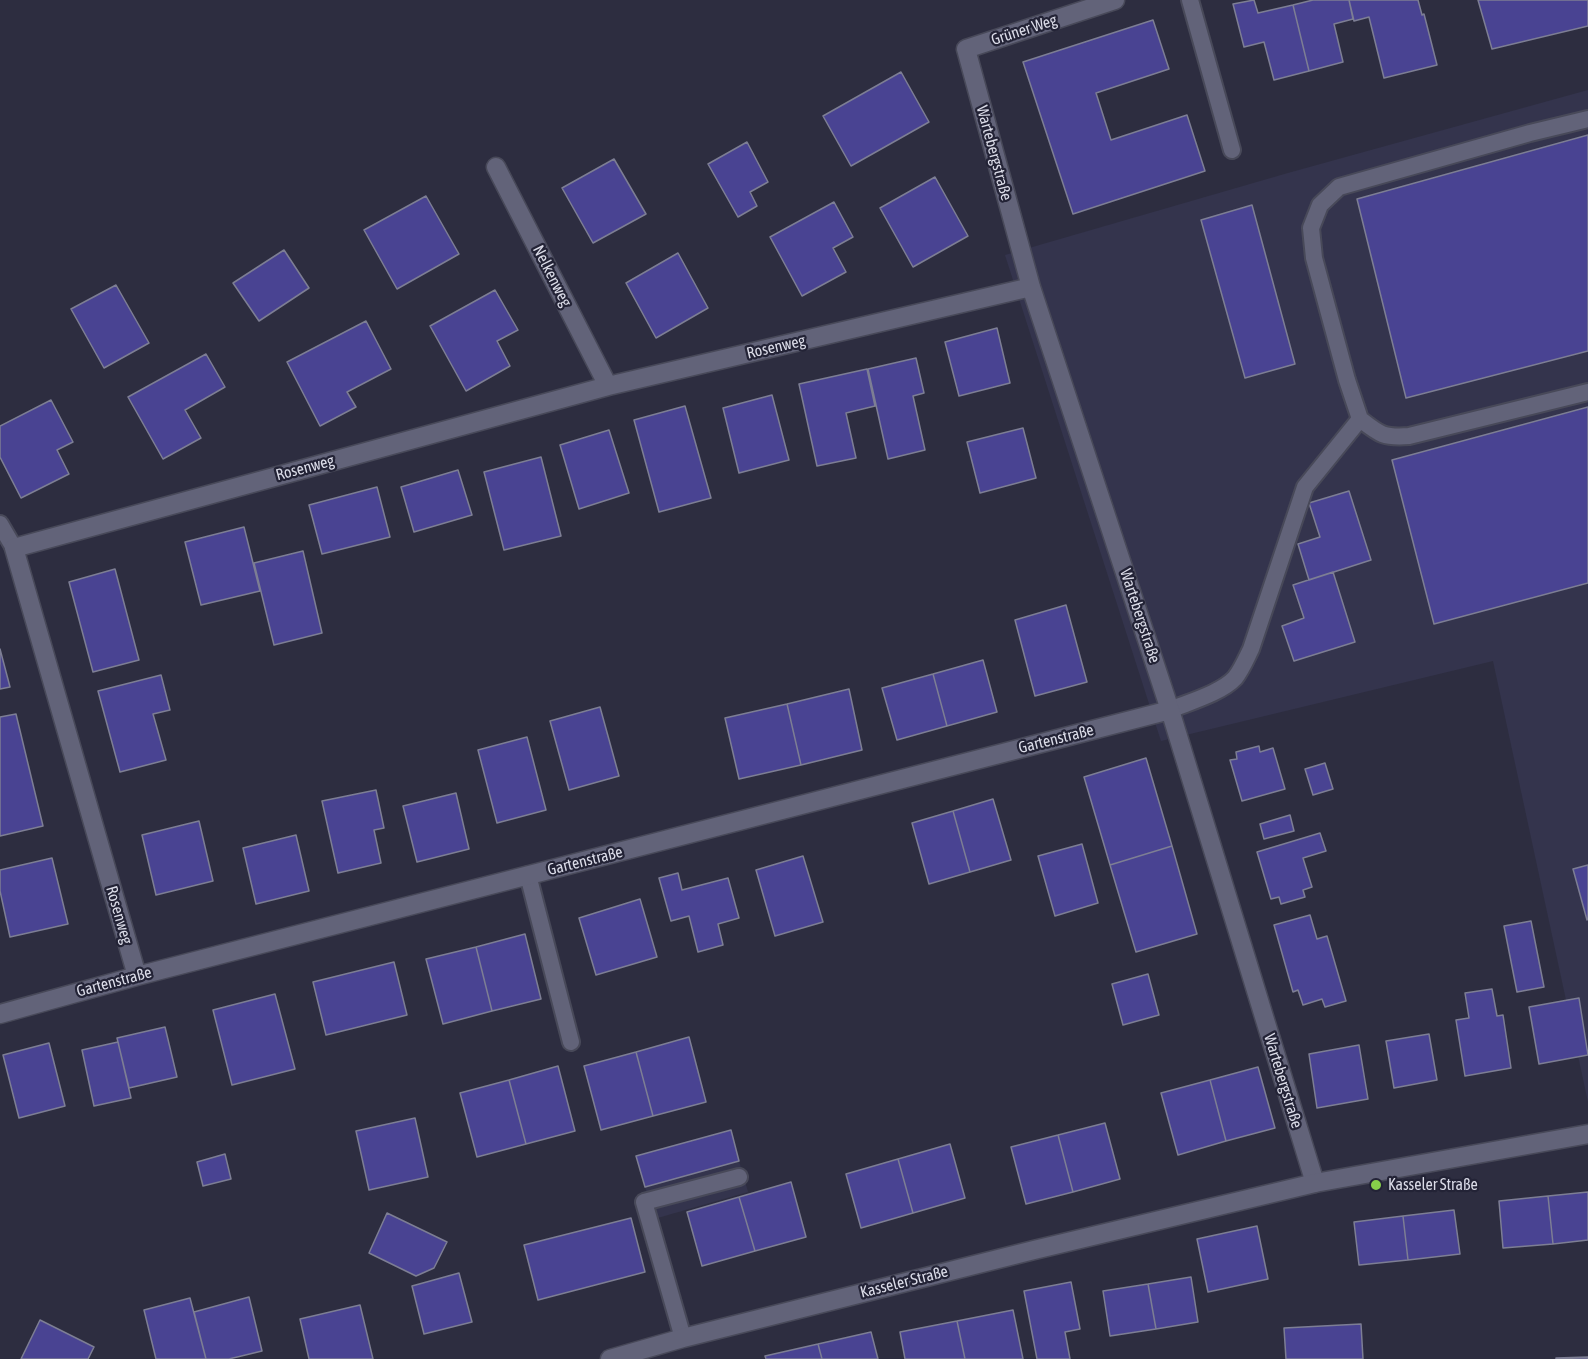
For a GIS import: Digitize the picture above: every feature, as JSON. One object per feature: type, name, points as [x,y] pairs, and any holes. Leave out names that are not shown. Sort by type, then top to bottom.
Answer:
[{"type":"street","name":"Grüner Weg","points":[[966,49],[1115,0]]},
{"type":"street","name":"Wartebergstraße","points":[[966,49],[1031,287],[1170,710],[1315,1183]]},
{"type":"street","name":"Nelkenweg","points":[[496,167],[609,386]]},
{"type":"street","name":"Rosenweg","points":[[137,976],[14,548],[609,386],[1031,287]]},
{"type":"street","name":"Gartenstraße","points":[[0,1014],[137,976],[1170,710]]},
{"type":"street","name":"Kasseler Straße","points":[[610,1359],[683,1338],[1034,1250],[1315,1183],[1588,1134]]},
{"type":"lane","points":[[1190,0],[1232,150]]},
{"type":"lane","points":[[1588,119],[1530,133],[1339,188],[1320,205],[1311,228],[1314,258],[1360,419],[1378,434],[1387,437],[1409,436],[1588,392]]},
{"type":"lane","points":[[1170,710],[1207,695],[1233,680],[1243,667],[1266,607],[1305,487],[1360,419]]},
{"type":"lane","points":[[0,524],[14,548]]},
{"type":"lane","points":[[528,875],[571,1042]]},
{"type":"lane","points":[[683,1338],[644,1202],[739,1177]]},
{"type":"shaded area","points":[[1588,90],[1588,1102],[1493,661],[1161,741],[1005,255],[1288,173]]},
{"type":"shaded area","points":[[739,1161],[748,1192],[654,1219],[645,1187]]},
{"type":"building","points":[[1254,0],[1258,13],[1293,5],[1309,71],[1274,80],[1264,42],[1244,47],[1233,4]]},
{"type":"building","points":[[1313,0],[1349,0],[1353,19],[1334,24],[1343,62],[1309,71],[1293,5]]},
{"type":"building","points":[[1349,0],[1418,0],[1422,15],[1424,14],[1437,65],[1384,78],[1369,17],[1354,21]]},
{"type":"building","points":[[1478,0],[1588,0],[1588,26],[1492,49]]},
{"type":"building","points":[[1153,20],[1169,69],[1096,93],[1111,140],[1187,115],[1205,171],[1073,214],[1023,62]]},
{"type":"building","points":[[901,72],[929,122],[851,166],[823,116]]},
{"type":"building","points":[[1588,135],[1588,351],[1406,398],[1357,199]]},
{"type":"building","points":[[747,142],[768,182],[750,192],[757,206],[738,217],[708,164]]},
{"type":"building","points":[[614,159],[646,214],[593,243],[562,188]]},
{"type":"building","points":[[935,177],[968,236],[913,267],[880,208]]},
{"type":"building","points":[[426,196],[459,254],[397,289],[364,230]]},
{"type":"building","points":[[834,202],[853,237],[833,248],[846,272],[802,296],[770,237]]},
{"type":"building","points":[[1252,205],[1295,364],[1245,378],[1201,220]]},
{"type":"building","points":[[284,250],[309,288],[259,321],[233,283]]},
{"type":"building","points":[[678,253],[708,308],[656,338],[626,283]]},
{"type":"building","points":[[116,285],[149,343],[104,368],[71,309]]},
{"type":"building","points":[[495,290],[518,330],[497,341],[510,366],[466,391],[430,326]]},
{"type":"building","points":[[366,321],[391,369],[347,392],[356,407],[320,426],[287,362]]},
{"type":"building","points":[[997,328],[1010,383],[959,396],[945,342]]},
{"type":"building","points":[[206,354],[225,387],[185,410],[201,438],[163,459],[128,397]]},
{"type":"building","points":[[916,358],[924,393],[913,396],[925,450],[888,459],[868,369]]},
{"type":"building","points":[[867,369],[875,406],[846,413],[856,458],[817,466],[799,384]]},
{"type":"building","points":[[772,395],[789,460],[739,473],[723,408]]},
{"type":"building","points":[[51,400],[73,442],[57,450],[69,474],[21,498],[0,457],[0,426]]},
{"type":"building","points":[[685,406],[711,498],[659,512],[634,420]]},
{"type":"building","points":[[1588,407],[1588,583],[1434,624],[1392,460]]},
{"type":"building","points":[[1023,428],[1036,478],[980,493],[967,442]]},
{"type":"building","points":[[609,430],[629,493],[579,509],[560,445]]},
{"type":"building","points":[[541,457],[561,536],[504,550],[484,472]]},
{"type":"building","points":[[458,470],[472,515],[414,532],[401,487]]},
{"type":"building","points":[[377,487],[390,537],[322,554],[309,505]]},
{"type":"building","points":[[1349,491],[1371,560],[1309,580],[1298,544],[1320,537],[1309,503]]},
{"type":"building","points":[[244,527],[260,591],[201,605],[185,542]]},
{"type":"building","points":[[303,551],[322,633],[274,645],[254,563]]},
{"type":"building","points":[[115,569],[139,660],[93,672],[69,582]]},
{"type":"building","points":[[1333,572],[1355,642],[1294,661],[1282,626],[1304,618],[1293,585]]},
{"type":"building","points":[[1066,605],[1087,682],[1035,696],[1015,620]]},
{"type":"building","points":[[0,649],[10,687],[0,689]]},
{"type":"building","points":[[983,660],[997,712],[947,726],[933,674]]},
{"type":"building","points":[[933,674],[947,726],[897,740],[882,688]]},
{"type":"building","points":[[161,675],[170,710],[153,714],[166,760],[120,772],[98,691]]},
{"type":"building","points":[[849,689],[862,750],[801,765],[787,704]]},
{"type":"building","points":[[787,704],[801,765],[739,779],[725,718]]},
{"type":"building","points":[[600,707],[619,776],[569,790],[550,721]]},
{"type":"building","points":[[16,714],[43,826],[0,836],[0,717]]},
{"type":"building","points":[[527,737],[546,810],[497,823],[478,750]]},
{"type":"building","points":[[1259,746],[1260,752],[1273,748],[1285,789],[1242,801],[1230,760],[1237,759],[1236,752]]},
{"type":"building","points":[[1146,758],[1172,846],[1110,865],[1084,777]]},
{"type":"building","points":[[1325,763],[1333,789],[1313,795],[1305,769]]},
{"type":"building","points":[[376,790],[384,828],[374,830],[381,863],[338,873],[322,801]]},
{"type":"building","points":[[456,793],[469,849],[417,862],[403,806]]},
{"type":"building","points":[[993,799],[1011,860],[970,872],[953,811]]},
{"type":"building","points":[[953,811],[970,872],[929,884],[912,823]]},
{"type":"building","points":[[1290,815],[1294,831],[1264,839],[1260,824]]},
{"type":"building","points":[[199,821],[213,881],[156,895],[142,835]]},
{"type":"building","points":[[1320,833],[1326,851],[1303,858],[1312,887],[1303,890],[1305,897],[1281,904],[1279,897],[1271,899],[1257,852]]},
{"type":"building","points":[[296,835],[309,891],[256,904],[243,848]]},
{"type":"building","points":[[1082,844],[1098,903],[1055,916],[1038,856]]},
{"type":"building","points":[[1172,846],[1197,934],[1136,952],[1110,865]]},
{"type":"building","points":[[803,856],[823,922],[775,936],[756,870]]},
{"type":"building","points":[[52,858],[68,924],[10,937],[0,891],[0,870]]},
{"type":"building","points":[[1588,865],[1588,919],[1587,920],[1573,869]]},
{"type":"building","points":[[678,873],[682,890],[728,878],[739,918],[718,924],[723,945],[698,952],[689,916],[671,921],[659,878]]},
{"type":"building","points":[[640,899],[657,957],[596,975],[579,918]]},
{"type":"building","points":[[1310,915],[1317,939],[1327,936],[1346,1001],[1325,1007],[1322,999],[1303,1005],[1298,990],[1293,992],[1274,925]]},
{"type":"building","points":[[1531,921],[1544,987],[1517,992],[1504,926]]},
{"type":"building","points":[[525,934],[541,999],[492,1011],[476,947]]},
{"type":"building","points":[[476,947],[492,1011],[443,1024],[426,959]]},
{"type":"building","points":[[394,962],[407,1015],[326,1035],[313,982]]},
{"type":"building","points":[[1148,974],[1159,1015],[1123,1025],[1112,984]]},
{"type":"building","points":[[1492,989],[1497,1016],[1503,1015],[1511,1068],[1465,1076],[1456,1020],[1469,1018],[1465,993]]},
{"type":"building","points":[[275,994],[295,1069],[232,1085],[213,1010]]},
{"type":"building","points":[[1579,998],[1588,1055],[1539,1064],[1529,1007]]},
{"type":"building","points":[[165,1027],[177,1077],[129,1088],[117,1038]]},
{"type":"building","points":[[1429,1034],[1437,1080],[1394,1088],[1386,1041]]},
{"type":"building","points":[[689,1037],[706,1102],[653,1116],[636,1052]]},
{"type":"building","points":[[118,1042],[131,1098],[94,1106],[82,1050]]},
{"type":"building","points":[[49,1043],[65,1106],[19,1118],[3,1055]]},
{"type":"building","points":[[1359,1045],[1368,1099],[1317,1108],[1309,1054]]},
{"type":"building","points":[[636,1052],[653,1116],[601,1130],[584,1066]]},
{"type":"building","points":[[558,1066],[575,1131],[526,1144],[509,1080]]},
{"type":"building","points":[[1258,1067],[1275,1128],[1226,1141],[1210,1080]]},
{"type":"building","points":[[509,1080],[526,1144],[477,1157],[460,1093]]},
{"type":"building","points":[[1210,1080],[1226,1141],[1178,1155],[1161,1093]]},
{"type":"building","points":[[415,1118],[428,1177],[369,1190],[356,1131]]},
{"type":"building","points":[[1105,1123],[1120,1179],[1073,1192],[1058,1135]]},
{"type":"building","points":[[731,1130],[739,1161],[645,1187],[636,1156]]},
{"type":"building","points":[[1058,1135],[1073,1192],[1026,1204],[1011,1147]]},
{"type":"building","points":[[950,1144],[965,1198],[913,1213],[898,1159]]},
{"type":"building","points":[[225,1154],[231,1179],[203,1186],[197,1162]]},
{"type":"building","points":[[898,1159],[913,1213],[861,1228],[846,1174]]},
{"type":"building","points":[[791,1182],[806,1237],[755,1251],[739,1197]]},
{"type":"building","points":[[1588,1192],[1588,1240],[1553,1244],[1548,1196]]},
{"type":"building","points":[[1548,1196],[1553,1244],[1503,1248],[1499,1201]]},
{"type":"building","points":[[739,1197],[755,1251],[702,1266],[687,1212]]},
{"type":"building","points":[[1454,1210],[1460,1254],[1408,1260],[1403,1216]]},
{"type":"building","points":[[387,1213],[447,1242],[434,1268],[416,1276],[369,1253]]},
{"type":"building","points":[[1403,1216],[1408,1260],[1359,1265],[1354,1222]]},
{"type":"building","points":[[631,1218],[645,1272],[538,1300],[524,1245]]},
{"type":"building","points":[[1257,1226],[1268,1279],[1208,1292],[1197,1239]]},
{"type":"building","points":[[459,1273],[472,1322],[424,1334],[412,1286]]},
{"type":"building","points":[[1191,1277],[1198,1322],[1156,1329],[1148,1284]]},
{"type":"building","points":[[1071,1282],[1080,1329],[1065,1332],[1070,1359],[1037,1359],[1024,1291]]},
{"type":"building","points":[[1148,1284],[1156,1329],[1110,1336],[1103,1291]]},
{"type":"building","points":[[249,1297],[262,1351],[229,1359],[206,1359],[194,1312]]},
{"type":"building","points":[[190,1298],[206,1359],[156,1359],[144,1310]]},
{"type":"building","points":[[360,1305],[373,1359],[309,1359],[300,1319]]},
{"type":"building","points":[[1013,1310],[1023,1359],[965,1359],[957,1321]]},
{"type":"building","points":[[40,1320],[94,1347],[88,1359],[21,1359]]},
{"type":"building","points":[[957,1321],[965,1359],[905,1359],[900,1332]]},
{"type":"building","points":[[1361,1324],[1363,1359],[1286,1359],[1284,1328]]},
{"type":"building","points":[[871,1332],[878,1359],[822,1359],[818,1344]]},
{"type":"building","points":[[818,1344],[822,1359],[766,1359],[765,1356]]},
{"type":"building","points":[[1588,1357],[1588,1359],[1556,1359],[1556,1358]]},
{"type":"place","name":"Kasseler Straße","points":[[1376,1185]]}]
